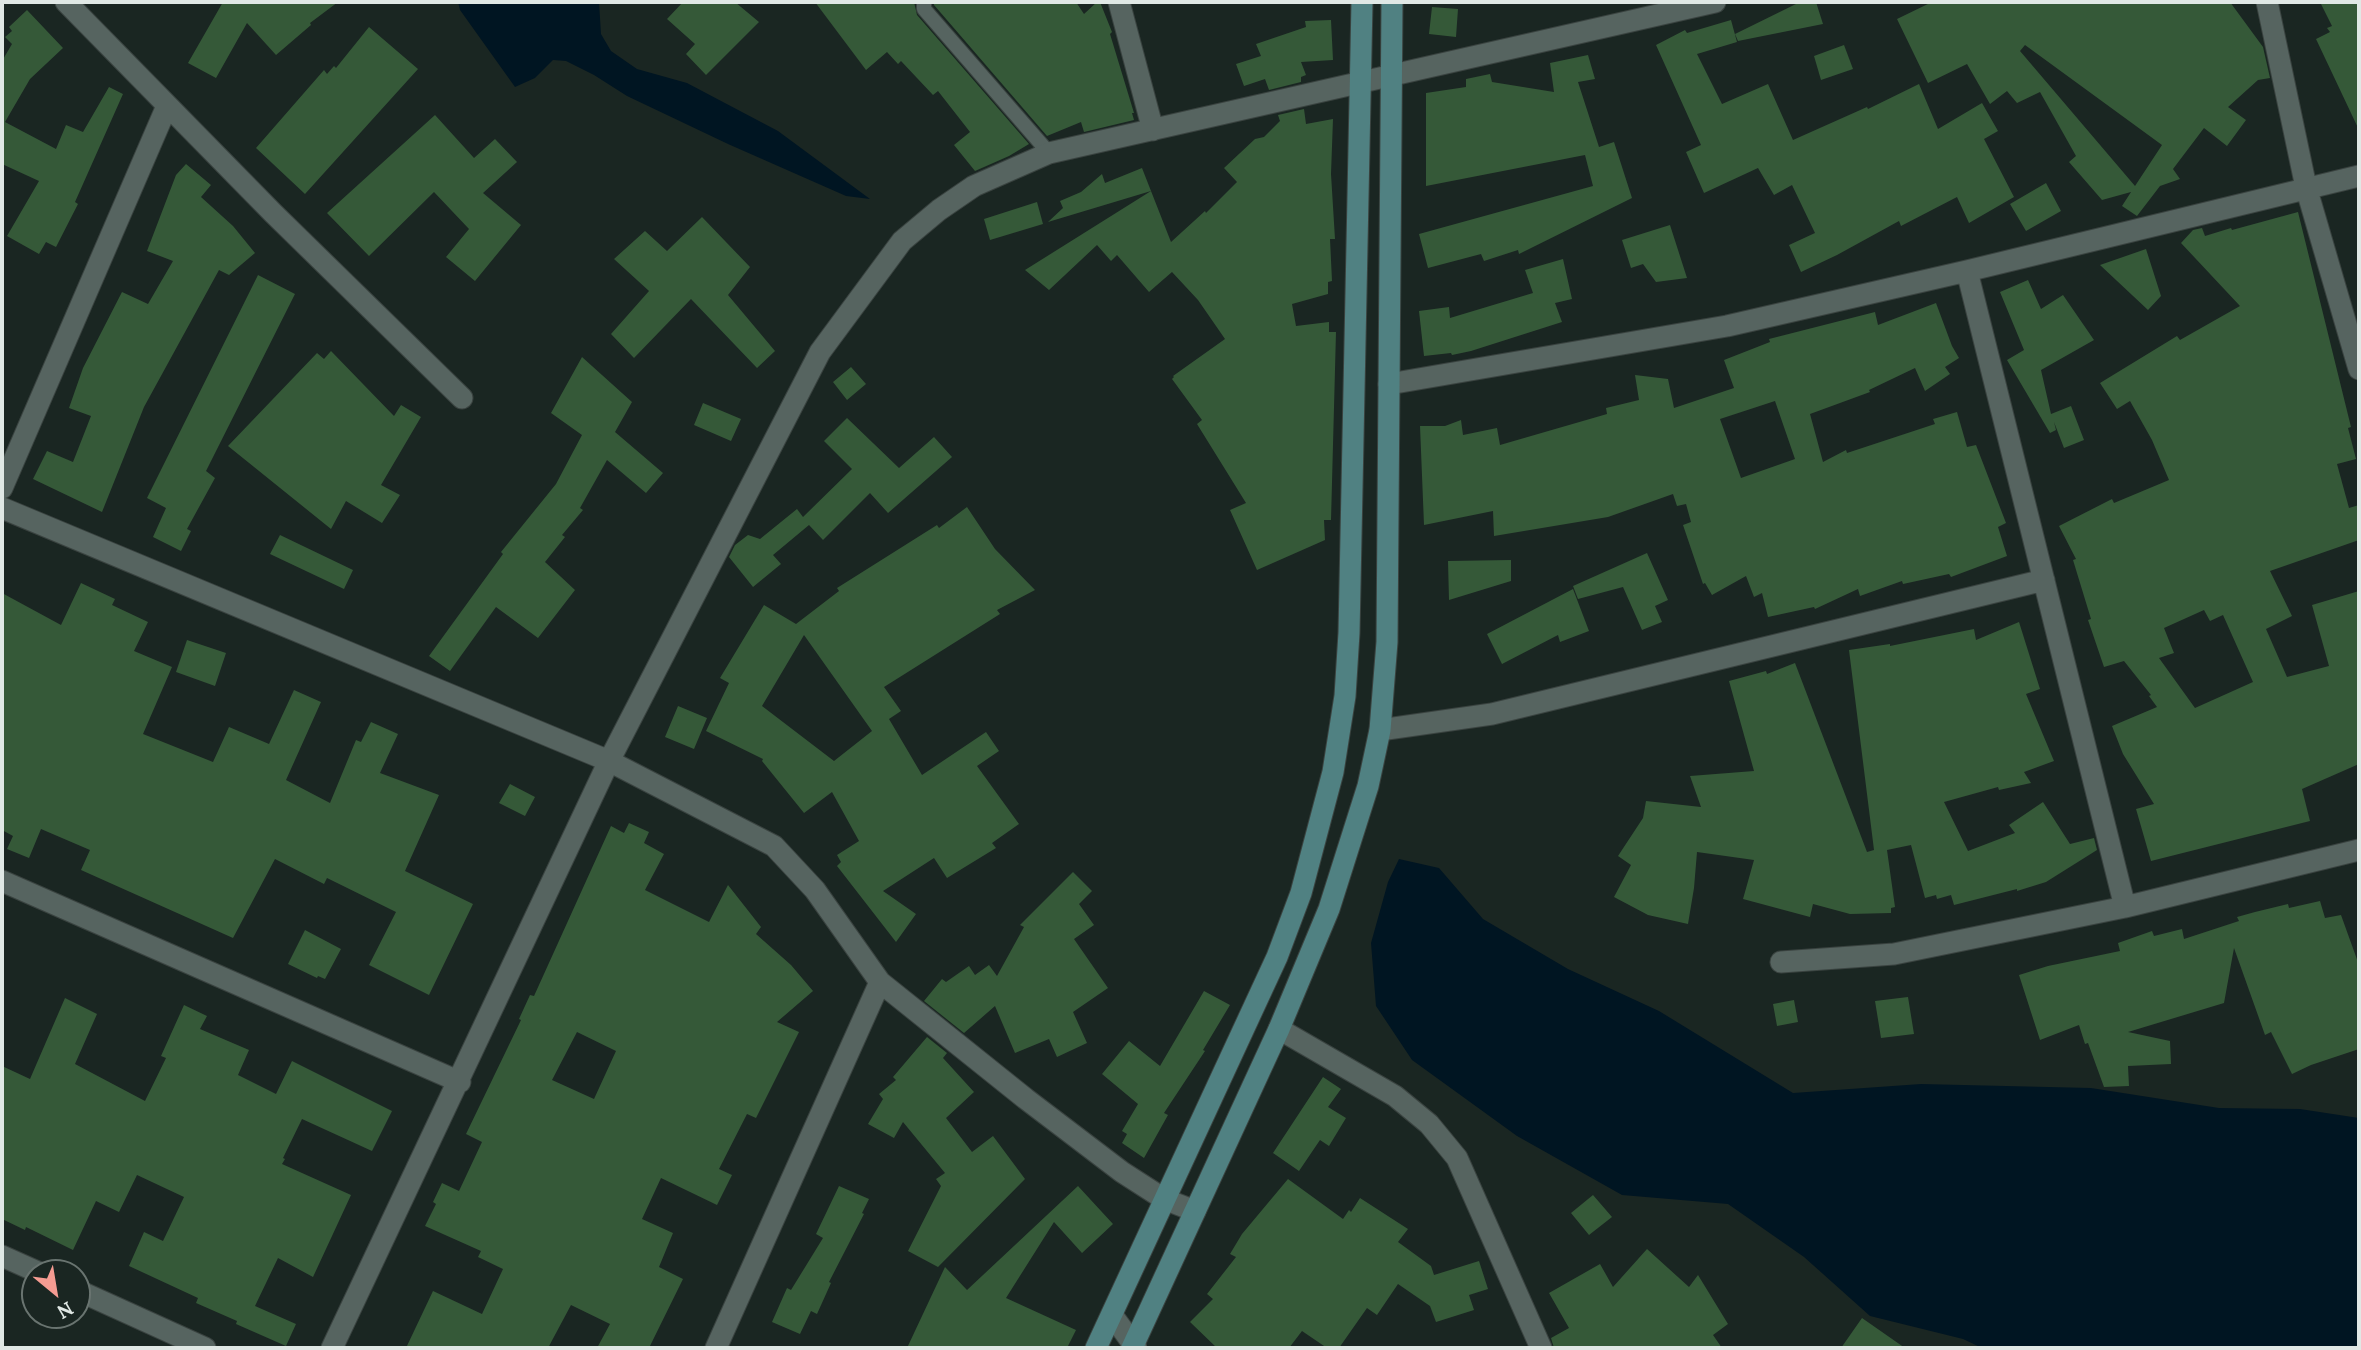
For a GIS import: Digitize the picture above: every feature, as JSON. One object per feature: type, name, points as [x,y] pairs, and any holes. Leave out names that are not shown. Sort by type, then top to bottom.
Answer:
[{"type":"street","points":[[66,2],[273,213],[462,398]]},
{"type":"street","points":[[1119,2],[1153,130]]},
{"type":"street","points":[[1096,1348],[1277,957],[1301,893],[1333,772],[1345,696],[1349,633],[1362,2]]},
{"type":"street","points":[[1134,1347],[1279,1029],[1329,909],[1368,786],[1380,730],[1387,642],[1392,2]]},
{"type":"street","points":[[332,1348],[460,1082],[609,761],[820,352],[902,241],[939,210],[974,186],[1049,153],[1715,2]]},
{"type":"street","points":[[2267,2],[2306,187],[2359,369]]},
{"type":"street","points":[[2,488],[167,106]]},
{"type":"street","points":[[1389,384],[1727,326],[2359,176]]},
{"type":"street","points":[[1967,271],[2125,907]]},
{"type":"street","points":[[2,509],[609,761],[774,846],[815,890],[880,982],[1122,1172],[1164,1199],[1195,1211]]},
{"type":"street","points":[[1380,730],[1492,714],[2044,580]]},
{"type":"street","points":[[1782,962],[1894,954],[2125,907],[2359,850]]},
{"type":"street","points":[[2,881],[460,1082]]},
{"type":"street","points":[[716,1348],[880,982]]},
{"type":"street","points":[[1279,1029],[1395,1096],[1429,1124],[1457,1158],[1531,1343]]},
{"type":"street","points":[[2,1256],[21,1264]]},
{"type":"street","points":[[91,1296],[205,1348]]},
{"type":"street","points":[[1112,1315],[1134,1347]]},
{"type":"lane","points":[[924,2],[924,9],[1049,153]]},
{"type":"water","points":[[458,2],[599,2],[601,34],[611,51],[637,69],[687,83],[778,131],[870,199],[846,196],[728,144],[627,96],[566,61],[553,60],[535,78],[515,87],[460,10]]},
{"type":"water","points":[[1399,859],[1439,868],[1483,919],[1568,969],[1659,1011],[1793,1093],[1921,1084],[2091,1088],[2219,1108],[2300,1109],[2359,1118],[2359,1348],[1982,1348],[1963,1339],[1870,1316],[1804,1257],[1728,1204],[1622,1195],[1517,1136],[1412,1060],[1376,1006],[1371,943],[1388,882]]},
{"type":"building","points":[[223,2],[338,2],[310,23],[311,25],[276,55],[247,23],[216,78],[188,63]]},
{"type":"building","points":[[683,2],[735,2],[759,22],[706,75],[686,54],[695,44],[667,19]]},
{"type":"building","points":[[815,2],[914,2],[917,15],[1029,144],[975,171],[954,145],[970,132],[938,91],[933,95],[901,61],[898,64],[887,52],[866,70]]},
{"type":"building","points":[[934,2],[1076,2],[1084,14],[1100,2],[1112,32],[1110,34],[1134,120],[1084,132],[1081,122],[1047,136]]},
{"type":"building","points":[[1800,2],[1816,2],[1823,24],[1738,41],[1735,34]]},
{"type":"building","points":[[1932,2],[2230,2],[2263,47],[2270,78],[2258,80],[2228,107],[2246,120],[2227,146],[2204,128],[2173,169],[2180,179],[2160,186],[2137,216],[2122,206],[2131,192],[2102,200],[2069,162],[2076,156],[2040,92],[2017,103],[2007,91],[1990,104],[1967,64],[1928,83],[1897,19]],"holes":[[[2025,45],[2162,145],[2135,186],[2020,51]]]},
{"type":"building","points":[[2320,2],[2359,2],[2359,130],[2316,39],[2330,32],[2327,28],[2332,26]]},
{"type":"building","points":[[1432,7],[1458,9],[1456,37],[1429,34]]},
{"type":"building","points":[[27,10],[63,48],[30,79],[5,122],[56,149],[66,125],[83,132],[109,87],[123,94],[75,202],[78,204],[56,247],[46,242],[39,254],[7,236],[39,181],[2,164],[2,61],[12,44],[5,37],[12,31],[9,27]]},
{"type":"building","points":[[1331,20],[1333,60],[1301,62],[1306,75],[1301,77],[1301,82],[1269,90],[1265,79],[1244,86],[1236,64],[1261,56],[1256,44],[1306,27],[1305,21]]},
{"type":"building","points":[[1731,20],[1737,42],[1697,54],[1722,104],[1768,84],[1793,140],[1867,107],[1868,109],[1919,84],[1938,129],[1982,103],[1998,131],[1984,139],[2014,197],[1969,223],[1957,197],[1901,226],[1899,221],[1801,272],[1789,245],[1815,233],[1792,185],[1774,195],[1758,168],[1704,193],[1686,152],[1701,145],[1656,45],[1685,30],[1687,33]]},
{"type":"building","points":[[369,27],[418,69],[305,194],[256,148],[324,70],[327,74],[334,66],[336,68]]},
{"type":"building","points":[[1844,45],[1853,69],[1821,80],[1814,56]]},
{"type":"building","points":[[1588,55],[1595,79],[1578,82],[1599,147],[1614,142],[1632,198],[1519,254],[1518,250],[1484,261],[1481,254],[1428,268],[1419,234],[1593,186],[1585,155],[1426,186],[1426,93],[1466,87],[1466,79],[1490,74],[1492,82],[1554,92],[1550,63]]},
{"type":"building","points":[[1304,109],[1306,124],[1333,119],[1331,174],[1335,239],[1330,239],[1332,281],[1328,282],[1328,294],[1292,304],[1296,326],[1329,322],[1329,332],[1336,332],[1331,520],[1324,520],[1325,540],[1257,570],[1230,510],[1246,503],[1197,424],[1202,420],[1172,379],[1225,339],[1198,300],[1172,272],[1149,292],[1117,255],[1111,261],[1097,245],[1049,290],[1025,270],[1151,191],[1171,242],[1237,182],[1224,168],[1255,139],[1264,137],[1280,121],[1278,115]]},
{"type":"building","points":[[435,115],[474,158],[495,139],[517,162],[483,193],[521,225],[475,281],[446,257],[469,229],[434,192],[369,256],[327,213]]},
{"type":"building","points":[[186,164],[211,185],[201,197],[233,226],[255,253],[229,275],[219,270],[144,407],[102,512],[33,479],[47,451],[73,462],[91,416],[69,408],[83,368],[122,292],[148,304],[173,261],[147,251],[176,175]]},
{"type":"building","points":[[1142,168],[1151,191],[1048,222],[1063,208],[1060,201],[1081,192],[1102,174],[1105,183]]},
{"type":"building","points":[[2046,183],[2061,211],[2026,231],[2010,204]]},
{"type":"building","points":[[1037,202],[1043,224],[990,240],[984,219]]},
{"type":"building","points":[[2298,212],[2351,427],[2348,428],[2356,459],[2337,464],[2349,508],[2359,505],[2359,540],[2270,571],[2292,616],[2266,629],[2287,677],[2329,666],[2312,605],[2359,591],[2359,764],[2302,789],[2310,821],[2151,861],[2136,809],[2154,804],[2123,754],[2112,726],[2157,707],[2149,696],[2151,695],[2124,661],[2104,667],[2088,620],[2091,619],[2073,560],[2076,559],[2059,526],[2112,499],[2114,503],[2169,480],[2152,440],[2130,401],[2117,409],[2100,383],[2177,336],[2180,340],[2240,306],[2181,243],[2193,230],[2202,228],[2205,236],[2231,228],[2232,230]],"holes":[[[2204,610],[2210,621],[2223,615],[2253,682],[2195,708],[2159,658],[2174,653],[2164,628]]]},
{"type":"building","points":[[702,217],[750,267],[728,295],[775,351],[757,368],[691,299],[634,358],[611,334],[649,291],[614,259],[645,231],[667,251]]},
{"type":"building","points":[[1670,225],[1687,278],[1656,282],[1643,264],[1631,268],[1622,240]]},
{"type":"building","points":[[2146,249],[2161,296],[2148,310],[2100,265]]},
{"type":"building","points":[[1563,259],[1572,299],[1555,303],[1562,322],[1471,351],[1424,356],[1419,311],[1449,307],[1450,318],[1533,293],[1525,270]]},
{"type":"building","points":[[258,275],[295,294],[206,471],[215,478],[187,529],[191,531],[181,551],[153,537],[166,508],[147,498]]},
{"type":"building","points":[[2028,280],[2041,309],[2063,295],[2094,340],[2041,370],[2051,414],[2071,406],[2084,440],[2064,448],[2054,422],[2056,430],[2050,433],[2007,360],[2024,350],[2000,292]]},
{"type":"building","points":[[1936,303],[1959,358],[1945,367],[1950,374],[1925,391],[1915,368],[1869,390],[1870,392],[1810,414],[1823,462],[1846,450],[1847,453],[1935,424],[1933,419],[1957,412],[1967,447],[1976,445],[2006,523],[1998,527],[2007,556],[1951,577],[1949,574],[1903,584],[1902,581],[1860,596],[1858,589],[1815,609],[1814,607],[1768,617],[1762,593],[1754,597],[1746,576],[1712,595],[1705,583],[1703,584],[1683,525],[1691,522],[1686,504],[1677,506],[1673,494],[1608,517],[1494,536],[1493,511],[1424,525],[1420,426],[1445,426],[1461,420],[1463,435],[1497,428],[1500,445],[1607,414],[1606,408],[1639,400],[1635,375],[1668,379],[1674,408],[1734,388],[1724,360],[1770,342],[1769,339],[1875,312],[1878,325]],"holes":[[[1775,401],[1795,459],[1741,478],[1720,419]]]},
{"type":"building","points":[[331,351],[394,416],[401,405],[421,417],[381,485],[400,495],[382,523],[346,501],[331,529],[228,446],[317,353],[324,359]]},
{"type":"building","points":[[582,357],[632,402],[615,432],[663,473],[646,493],[607,460],[580,508],[583,510],[562,535],[565,537],[545,562],[575,590],[538,638],[496,607],[450,671],[429,656],[503,554],[501,552],[556,484],[582,435],[551,413]]},
{"type":"building","points":[[851,367],[866,384],[847,400],[833,382]]},
{"type":"building","points":[[703,403],[741,419],[731,441],[694,425]]},
{"type":"building","points":[[847,418],[899,468],[934,437],[952,457],[888,513],[870,493],[823,540],[809,525],[773,555],[781,564],[753,587],[729,557],[735,545],[748,535],[760,539],[797,509],[803,517],[852,469],[824,441]]},
{"type":"building","points":[[967,507],[995,549],[1035,590],[997,610],[1000,614],[884,687],[901,711],[889,719],[922,775],[986,732],[999,751],[977,766],[1019,824],[992,843],[996,848],[947,878],[934,858],[883,891],[916,914],[896,942],[837,866],[841,862],[837,855],[859,841],[832,792],[804,813],[763,759],[706,731],[729,683],[720,678],[764,605],[796,624],[839,591],[837,588],[937,525],[939,528]],"holes":[[[804,635],[872,731],[834,761],[762,706]]]},
{"type":"building","points":[[280,535],[353,570],[344,589],[270,554]]},
{"type":"building","points":[[1647,553],[1668,600],[1655,606],[1662,622],[1642,630],[1623,587],[1578,599],[1573,586]]},
{"type":"building","points":[[1511,560],[1511,581],[1449,600],[1448,561]]},
{"type":"building","points":[[81,583],[115,599],[112,605],[148,622],[134,651],[172,667],[143,734],[213,762],[229,727],[269,744],[294,690],[321,702],[286,780],[330,803],[356,740],[361,742],[371,722],[398,734],[380,773],[439,795],[405,871],[473,904],[429,995],[369,965],[396,912],[327,878],[324,884],[275,859],[233,938],[81,870],[90,850],[41,829],[29,858],[7,849],[13,836],[2,830],[2,593],[61,625]]},
{"type":"building","points":[[1573,589],[1589,631],[1560,642],[1558,635],[1502,664],[1487,634]]},
{"type":"building","points":[[2019,622],[2040,689],[2026,694],[2054,761],[2024,772],[2031,783],[1999,790],[1998,787],[1944,802],[1968,851],[2015,833],[2009,825],[2043,802],[2070,844],[2094,838],[2097,850],[2046,882],[1954,905],[1951,895],[1937,899],[1936,895],[1925,898],[1911,845],[1887,850],[1895,907],[1891,908],[1891,913],[1850,914],[1813,904],[1810,917],[1743,899],[1754,860],[1697,852],[1688,924],[1648,915],[1614,897],[1631,865],[1618,856],[1643,818],[1646,801],[1701,807],[1690,776],[1754,771],[1729,681],[1766,671],[1767,674],[1795,663],[1867,852],[1874,850],[1849,650],[1890,646],[1974,629],[1976,640]]},
{"type":"building","points":[[187,640],[226,653],[215,686],[176,672]]},
{"type":"building","points":[[678,706],[707,718],[694,749],[665,737]]},
{"type":"building","points":[[510,784],[535,797],[525,816],[499,803]]},
{"type":"building","points":[[629,823],[649,832],[644,843],[664,854],[645,890],[709,922],[728,885],[761,927],[756,934],[791,965],[813,991],[777,1022],[799,1032],[756,1118],[747,1114],[719,1169],[732,1175],[717,1205],[661,1178],[642,1219],[673,1233],[659,1267],[683,1279],[649,1348],[597,1348],[610,1324],[571,1305],[548,1348],[406,1348],[433,1291],[482,1314],[503,1269],[478,1257],[481,1251],[425,1226],[436,1204],[433,1202],[442,1183],[459,1191],[482,1142],[466,1134],[521,1020],[519,1019],[530,995],[534,996],[611,826],[624,833]],"holes":[[[577,1032],[616,1051],[594,1099],[552,1080]]]},
{"type":"building","points":[[1073,872],[1092,891],[1079,904],[1094,925],[1074,939],[1108,988],[1073,1012],[1087,1043],[1057,1057],[1049,1039],[1015,1053],[995,1006],[964,1033],[924,1001],[942,979],[946,982],[969,966],[975,975],[989,965],[997,976],[1024,927],[1020,925]]},
{"type":"building","points":[[2320,901],[2325,918],[2341,915],[2359,965],[2359,1049],[2292,1074],[2271,1032],[2265,1035],[2234,948],[2224,1003],[2128,1032],[2170,1041],[2171,1064],[2128,1066],[2129,1086],[2104,1087],[2079,1025],[2040,1040],[2019,975],[2120,951],[2118,943],[2152,931],[2154,936],[2182,929],[2184,939],[2239,921],[2237,917],[2288,904],[2289,908]]},
{"type":"building","points":[[305,930],[341,949],[325,979],[288,964]]},
{"type":"building","points":[[1204,991],[1230,1005],[1203,1050],[1205,1051],[1164,1113],[1168,1115],[1144,1158],[1122,1143],[1127,1134],[1122,1131],[1138,1104],[1102,1074],[1129,1041],[1160,1066]]},
{"type":"building","points":[[1908,997],[1914,1034],[1881,1038],[1875,1001]]},
{"type":"building","points":[[65,998],[97,1014],[75,1064],[145,1101],[166,1058],[161,1056],[184,1005],[207,1016],[200,1029],[249,1050],[238,1075],[276,1094],[292,1061],[392,1111],[372,1151],[302,1119],[283,1158],[285,1159],[282,1164],[351,1195],[313,1277],[278,1258],[255,1306],[296,1324],[286,1346],[236,1324],[237,1321],[196,1303],[198,1298],[129,1266],[144,1232],[163,1241],[184,1197],[137,1175],[119,1212],[96,1201],[73,1250],[26,1227],[25,1230],[2,1219],[2,1066],[30,1079]]},
{"type":"building","points":[[1794,1000],[1798,1022],[1777,1026],[1773,1004]]},
{"type":"building","points":[[927,1037],[947,1053],[943,1058],[974,1092],[946,1118],[972,1152],[993,1136],[1025,1179],[938,1267],[908,1251],[941,1186],[936,1179],[945,1173],[903,1122],[894,1138],[868,1124],[883,1099],[879,1094],[896,1080],[893,1077]]},
{"type":"building","points":[[1323,1077],[1341,1089],[1328,1107],[1346,1118],[1329,1146],[1320,1140],[1299,1171],[1273,1153]]},
{"type":"building","points":[[1288,1179],[1343,1219],[1360,1198],[1408,1229],[1398,1242],[1431,1266],[1434,1275],[1479,1261],[1488,1289],[1469,1295],[1474,1310],[1436,1322],[1430,1306],[1398,1284],[1377,1315],[1367,1308],[1339,1348],[1327,1348],[1302,1331],[1289,1348],[1217,1348],[1190,1322],[1213,1299],[1207,1294],[1236,1257],[1230,1254],[1242,1234]]},
{"type":"building","points":[[839,1186],[869,1199],[829,1282],[831,1283],[817,1314],[811,1311],[800,1334],[772,1322],[787,1288],[791,1290],[823,1238],[816,1234]]},
{"type":"building","points":[[1078,1186],[1113,1224],[1082,1253],[1054,1222],[1006,1298],[1076,1330],[1067,1348],[907,1348],[945,1267],[967,1290]]},
{"type":"building","points":[[1593,1195],[1612,1217],[1589,1235],[1571,1213]]},
{"type":"building","points":[[1647,1249],[1689,1287],[1698,1275],[1728,1324],[1713,1335],[1722,1348],[1554,1348],[1551,1338],[1569,1328],[1549,1293],[1600,1264],[1613,1287]]},
{"type":"building","points":[[1862,1318],[1905,1348],[1841,1348]]}]
